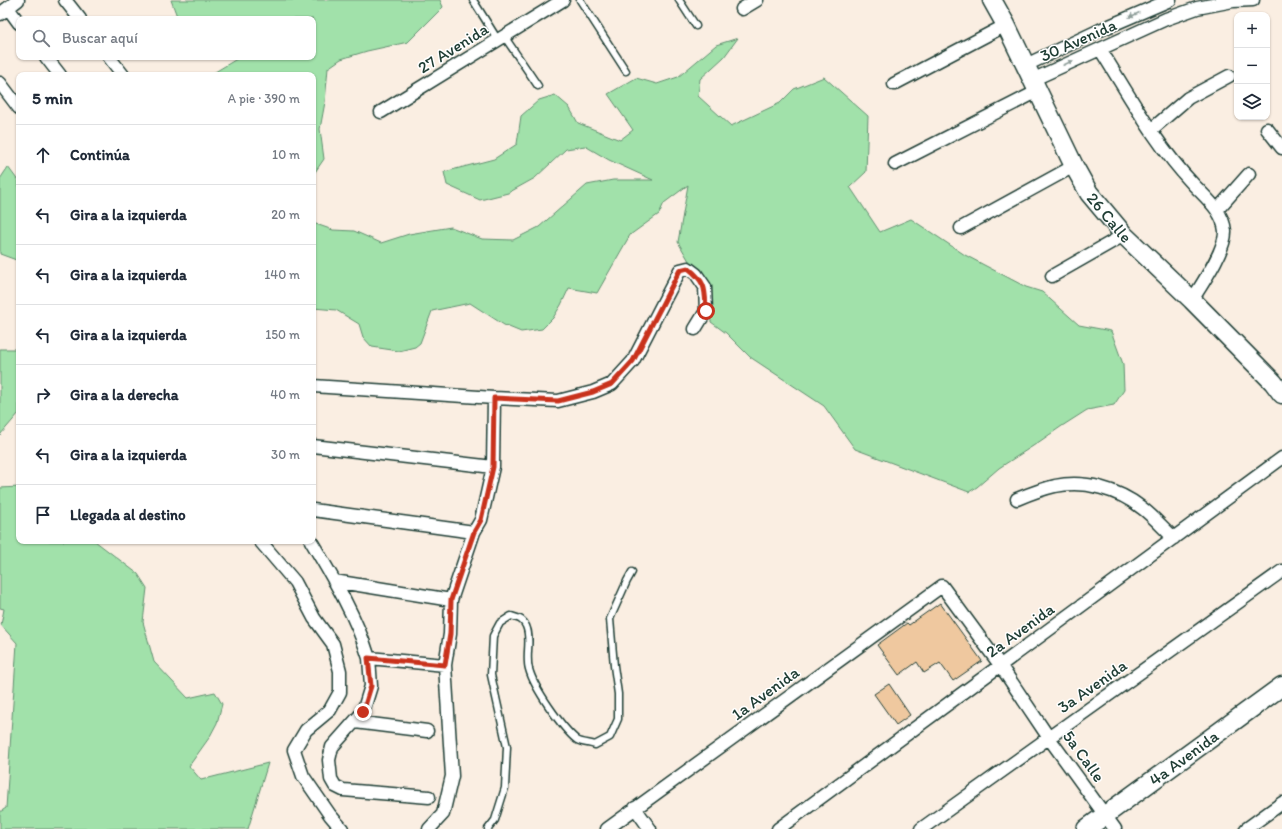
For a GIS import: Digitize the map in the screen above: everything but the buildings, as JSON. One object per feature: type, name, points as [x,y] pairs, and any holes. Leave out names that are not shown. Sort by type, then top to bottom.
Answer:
[{"type":"street","points":[[16,20],[4,11],[18,0]]},
{"type":"street","points":[[65,0],[78,16]]},
{"type":"street","name":"27 Avenida","points":[[381,112],[563,0]]},
{"type":"street","points":[[742,9],[757,0]]},
{"type":"street","name":"26 Calle","points":[[992,0],[1006,25],[1074,166],[1089,193],[1124,235],[1192,300],[1273,382],[1282,394]]},
{"type":"street","name":"30 Avenida","points":[[1032,79],[1100,30],[1170,0]]},
{"type":"street","name":"30 Avenida","points":[[1032,79],[1166,19],[1198,8],[1234,1],[1253,0]]},
{"type":"street","points":[[894,84],[1006,25]]},
{"type":"street","points":[[1100,49],[1151,130],[1191,182],[1217,210],[1224,224],[1225,234],[1218,257],[1192,300]]},
{"type":"street","points":[[48,60],[58,72]]},
{"type":"street","points":[[111,60],[121,72]]},
{"type":"street","points":[[1151,130],[1188,98],[1229,76]]},
{"type":"street","points":[[895,164],[1032,79]]},
{"type":"street","points":[[0,83],[16,104]]},
{"type":"street","points":[[1267,129],[1282,148]]},
{"type":"street","points":[[961,228],[1074,166]]},
{"type":"street","points":[[1217,210],[1249,174]]},
{"type":"street","points":[[1052,276],[1124,235]]},
{"type":"street","points":[[316,386],[558,401],[593,392],[612,384],[633,361],[680,270],[688,268],[696,274],[705,288],[706,311],[696,329]]},
{"type":"street","points":[[429,829],[443,814],[452,776],[445,665],[450,634],[451,600],[474,532],[481,520],[493,467],[494,398]]},
{"type":"street","points":[[316,446],[493,467]]},
{"type":"street","name":"2a Avenida","points":[[778,829],[1282,458]]},
{"type":"street","points":[[1017,499],[1037,491],[1056,486],[1076,484],[1102,487],[1123,495],[1143,508],[1174,538]]},
{"type":"street","points":[[316,510],[474,532]]},
{"type":"street","points":[[263,544],[295,582],[314,618],[333,644],[340,671],[340,692],[330,710],[306,730],[294,750],[303,776],[330,815],[342,829]]},
{"type":"street","points":[[313,544],[348,608],[364,645],[368,658],[371,686],[363,712],[332,747],[329,760],[331,779],[335,786],[343,790],[429,797]]},
{"type":"street","name":"3a Avenida","points":[[922,829],[1282,572]]},
{"type":"street","points":[[334,581],[451,600]]},
{"type":"street","name":"5a Calle","points":[[942,586],[1000,665],[1049,738],[1110,822]]},
{"type":"street","name":"1a Avenida","points":[[607,829],[942,586]]},
{"type":"street","points":[[368,658],[445,665]]},
{"type":"street","name":"4a Avenida","points":[[1086,829],[1110,822],[1282,686]]},
{"type":"street","points":[[355,722],[427,731]]},
{"type":"street","points":[[1246,829],[1282,803]]},
{"type":"street","points":[[635,808],[650,829]]},
{"type":"lane","points":[[473,0],[538,86]]},
{"type":"lane","points":[[580,0],[626,71]]},
{"type":"lane","points":[[679,0],[696,26]]},
{"type":"lane","points":[[488,829],[495,820],[505,788],[507,747],[491,675],[493,636],[500,622],[512,616],[520,618],[526,625],[528,633],[528,669],[537,688],[564,727],[579,741],[595,745],[610,737],[618,719],[618,694],[610,619],[632,572]]},
{"type":"green space","points":[[171,0],[440,0],[443,7],[408,42],[367,51],[341,59],[328,68],[325,102],[320,129],[324,159],[316,171],[316,72],[215,72],[235,60],[316,60],[316,16],[177,16]]},
{"type":"green space","points":[[738,38],[724,57],[700,79],[698,96],[731,126],[780,103],[794,89],[824,77],[868,116],[866,172],[850,187],[880,232],[911,219],[965,255],[1026,287],[1042,292],[1079,325],[1111,331],[1123,364],[1124,390],[1114,405],[1087,410],[999,468],[969,492],[855,449],[824,406],[750,357],[726,333],[711,322],[709,301],[711,286],[699,269],[689,261],[678,242],[688,185],[664,203],[659,214],[630,235],[597,293],[569,288],[553,318],[542,329],[521,332],[504,325],[470,303],[432,311],[420,343],[415,347],[399,351],[372,347],[363,337],[359,324],[336,310],[316,308],[316,224],[333,230],[354,231],[381,243],[409,234],[451,227],[482,239],[513,240],[539,227],[587,185],[613,180],[653,180],[609,160],[585,146],[566,149],[535,178],[508,193],[480,200],[447,185],[444,172],[494,159],[517,144],[521,116],[539,100],[555,95],[569,107],[578,123],[620,140],[633,130],[608,94],[636,78],[657,84],[678,77],[716,45]]},
{"type":"green space","points":[[8,167],[16,178],[16,260],[0,254],[0,179]]},
{"type":"green space","points":[[0,349],[16,349],[16,416],[0,435]]},
{"type":"green space","points":[[16,487],[16,544],[99,544],[138,574],[147,588],[143,622],[154,662],[188,698],[215,692],[222,704],[217,723],[209,738],[189,766],[201,780],[268,763],[248,829],[0,829],[0,812],[6,808],[17,643],[1,625],[4,609],[0,608],[0,488]]},
{"type":"route","points":[[363,712],[371,686],[368,658],[445,665],[450,634],[451,600],[474,532],[481,520],[493,467],[494,398],[558,401],[593,392],[612,384],[633,361],[680,270],[688,268],[696,274],[705,288],[706,311]]}]
